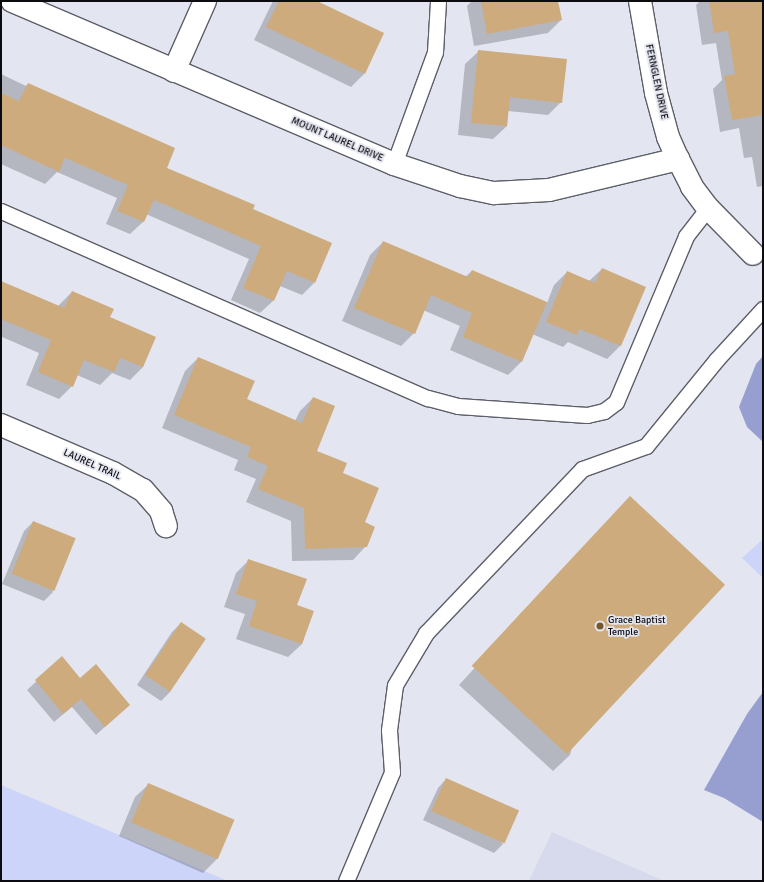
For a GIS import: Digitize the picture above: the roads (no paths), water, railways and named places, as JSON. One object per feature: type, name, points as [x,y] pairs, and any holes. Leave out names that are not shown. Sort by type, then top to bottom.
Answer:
[{"type":"street","name":"MOUNT LAUREL DRIVE","points":[[12,1],[394,164],[460,186],[494,193],[556,189],[678,159]]},
{"type":"street","points":[[174,71],[205,1]]},
{"type":"street","name":"FERNGLEN DRIVE","points":[[640,1],[656,93],[668,137],[678,159],[692,187],[708,208],[758,249]]},
{"type":"street","name":"LAUREL TRAIL","points":[[1,425],[113,473],[143,490],[161,511],[166,526]]},
{"type":"lane","points":[[394,164],[435,52],[438,1]]},
{"type":"lane","points":[[1,211],[428,398],[458,406],[586,414],[604,410],[616,402],[686,236],[708,208]]},
{"type":"lane","points":[[346,881],[392,772],[389,730],[395,685],[426,633],[582,469],[646,446],[717,360],[763,309]]},
{"type":"place","name":"Grace Baptist Temple","points":[[600,626]]}]
